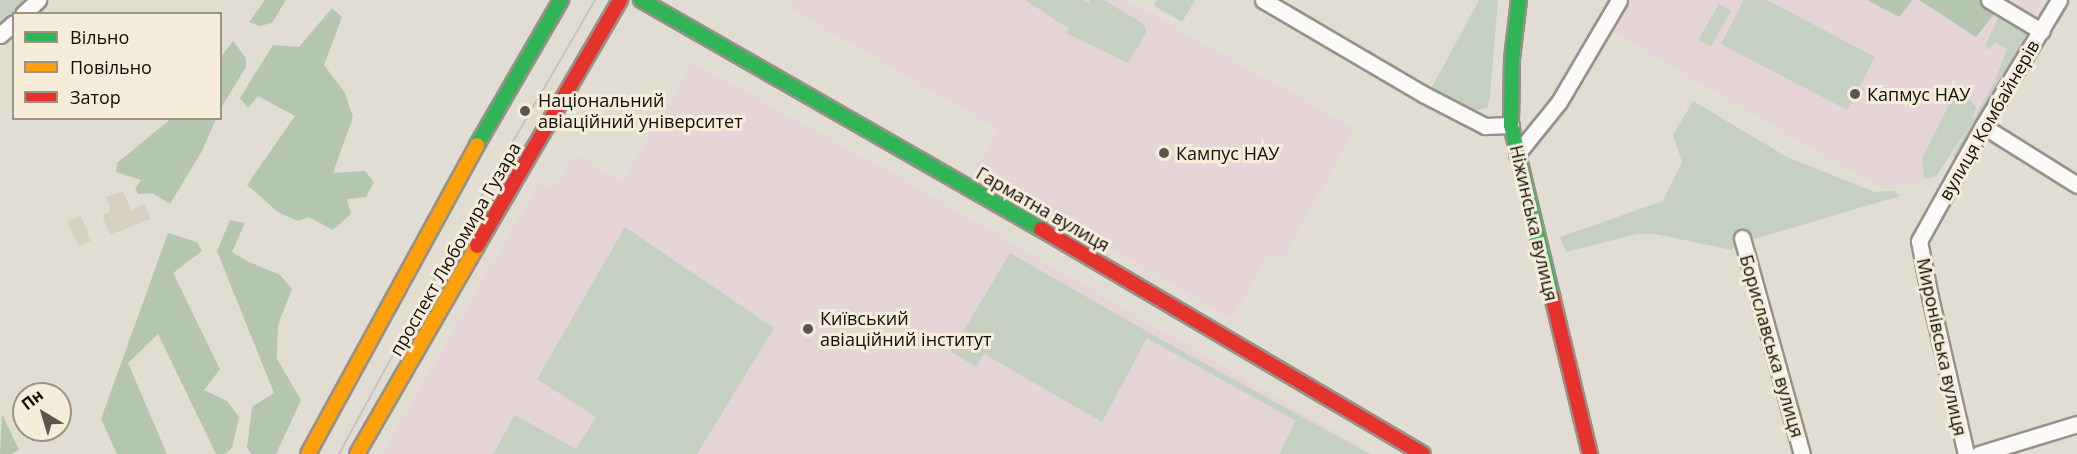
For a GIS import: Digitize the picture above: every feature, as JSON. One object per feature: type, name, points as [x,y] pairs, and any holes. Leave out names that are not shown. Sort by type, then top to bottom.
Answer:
[{"type":"main road","name":"проспект Любомира Гузара","points":[[308,454],[439,210],[561,0]]},
{"type":"main road","name":"проспект Любомира Гузара","points":[[357,454],[620,0]]},
{"type":"main road","name":"Гарматна вулиця","points":[[641,0],[1042,229],[1424,454]]},
{"type":"main road","points":[[1511,125],[1512,58],[1519,0]]},
{"type":"main road","name":"Ніжинська вулиця","points":[[1511,125],[1590,454]]},
{"type":"street","points":[[25,12],[38,0]]},
{"type":"street","name":"Ніжинська вулиця","points":[[1263,0],[1423,94],[1485,126],[1511,125]]},
{"type":"street","points":[[1517,154],[1559,102],[1619,0]]},
{"type":"street","points":[[1989,0],[2041,31]]},
{"type":"street","name":"вулиця Комбайнерів","points":[[1920,241],[1983,126],[2059,0]]},
{"type":"street","points":[[0,35],[12,25]]},
{"type":"street","points":[[1983,126],[2077,185]]},
{"type":"street","name":"Бориславська вулиця","points":[[1742,238],[1802,454]]},
{"type":"street","name":"Миронівська вулиця","points":[[1920,241],[1930,297],[1966,454]]},
{"type":"street","points":[[1979,454],[2077,424]]},
{"type":"shaded area","name":"Кампус НАУ","points":[[794,0],[1126,0],[1355,129],[1285,255],[1267,258],[1231,319],[976,167],[999,130],[790,8]]},
{"type":"shaded area","name":"Капмус НАУ","points":[[1624,0],[2042,0],[2030,19],[2039,23],[1935,178],[1913,184],[1882,186],[1830,159],[1608,29]]},
{"type":"shaded area","name":"Київський авіаційний інститут","points":[[693,63],[909,183],[1373,454],[382,454],[540,182],[553,190],[574,154],[622,182]]},
{"type":"shaded area","points":[[123,191],[131,210],[145,204],[150,219],[110,235],[102,215],[111,211],[106,197]]},
{"type":"shaded area","points":[[81,216],[91,241],[78,246],[68,221]]},
{"type":"green space","points":[[0,0],[36,0],[23,12],[12,12],[12,22],[0,34]]},
{"type":"green space","points":[[265,0],[286,0],[272,23],[259,26],[249,22]]},
{"type":"green space","points":[[1025,0],[1083,0],[1088,3],[1090,0],[1104,0],[1142,23],[1146,29],[1145,35],[1128,63],[1066,33],[1069,29]]},
{"type":"green space","points":[[1157,0],[1195,0],[1182,22],[1154,6]]},
{"type":"green space","points":[[1479,0],[1498,0],[1487,108],[1470,111],[1452,104],[1431,89]]},
{"type":"green space","points":[[1744,0],[1767,0],[1875,57],[1847,110],[1721,44]]},
{"type":"green space","points":[[1867,0],[1913,0],[1899,17]]},
{"type":"green space","points":[[1919,0],[1994,0],[2000,7],[1976,37]]},
{"type":"green space","points":[[1719,4],[1731,11],[1711,47],[1698,40]]},
{"type":"green space","points":[[332,8],[342,17],[324,65],[345,93],[353,117],[333,173],[365,171],[374,182],[366,197],[347,199],[351,214],[333,230],[309,217],[298,221],[278,212],[247,185],[295,116],[258,96],[248,108],[240,98],[273,45],[299,47]]},
{"type":"green space","points":[[2002,10],[2033,35],[1959,159],[1953,156],[1968,128],[1937,175],[1931,178],[1924,177],[1922,159],[1951,101],[1957,96],[1971,101],[1976,107],[1972,122],[1995,81],[2007,49],[1995,42],[1990,50],[1985,46]]},
{"type":"green space","points":[[233,41],[246,58],[246,67],[222,106],[222,56]]},
{"type":"green space","points":[[1693,101],[1787,157],[1875,192],[1893,191],[1900,196],[1751,240],[1746,237],[1737,241],[1732,250],[1655,234],[1637,234],[1566,252],[1560,237],[1663,201],[1682,162],[1673,135]]},
{"type":"green space","points":[[170,120],[216,120],[202,151],[170,204],[152,193],[138,194],[135,189],[141,180],[116,172],[117,163]]},
{"type":"green space","points":[[230,220],[245,223],[232,252],[280,275],[292,289],[278,325],[277,359],[301,400],[276,454],[252,454],[247,448],[252,407],[274,393],[217,251]]},
{"type":"green space","points":[[625,227],[774,328],[697,454],[493,454],[515,415],[576,449],[596,417],[537,379]]},
{"type":"green space","points":[[168,233],[197,242],[202,251],[173,273],[220,369],[204,390],[227,401],[239,417],[232,448],[225,454],[216,454],[158,334],[128,363],[167,454],[117,454],[101,419]]},
{"type":"green space","points":[[1010,253],[1162,340],[1370,454],[1279,454],[1296,421],[1147,338],[1102,422],[984,354],[976,367],[951,352]]},
{"type":"green space","points":[[2,414],[12,435],[12,442],[15,442],[19,450],[12,454],[0,454]]},
{"type":"tram line","points":[[339,454],[452,247],[595,0]]},
{"type":"traffic: fast","points":[[477,145],[561,0]]},
{"type":"traffic: fast","points":[[641,0],[1041,229]]},
{"type":"traffic: fast","points":[[1519,0],[1512,59],[1511,125],[1552,296]]},
{"type":"traffic: slow","points":[[308,454],[477,145]]},
{"type":"traffic: slow","points":[[357,454],[477,246]]},
{"type":"traffic: jam","points":[[477,246],[620,0]]},
{"type":"traffic: jam","points":[[1041,229],[1423,454]]},
{"type":"traffic: jam","points":[[1552,296],[1590,454]]},
{"type":"place","name":"Капмус НАУ","points":[[1855,94]]},
{"type":"place","name":"Національний авіаційний університет","points":[[525,111]]},
{"type":"place","name":"Кампус НАУ","points":[[1164,153]]},
{"type":"place","name":"Київський авіаційний інститут","points":[[808,329]]}]
